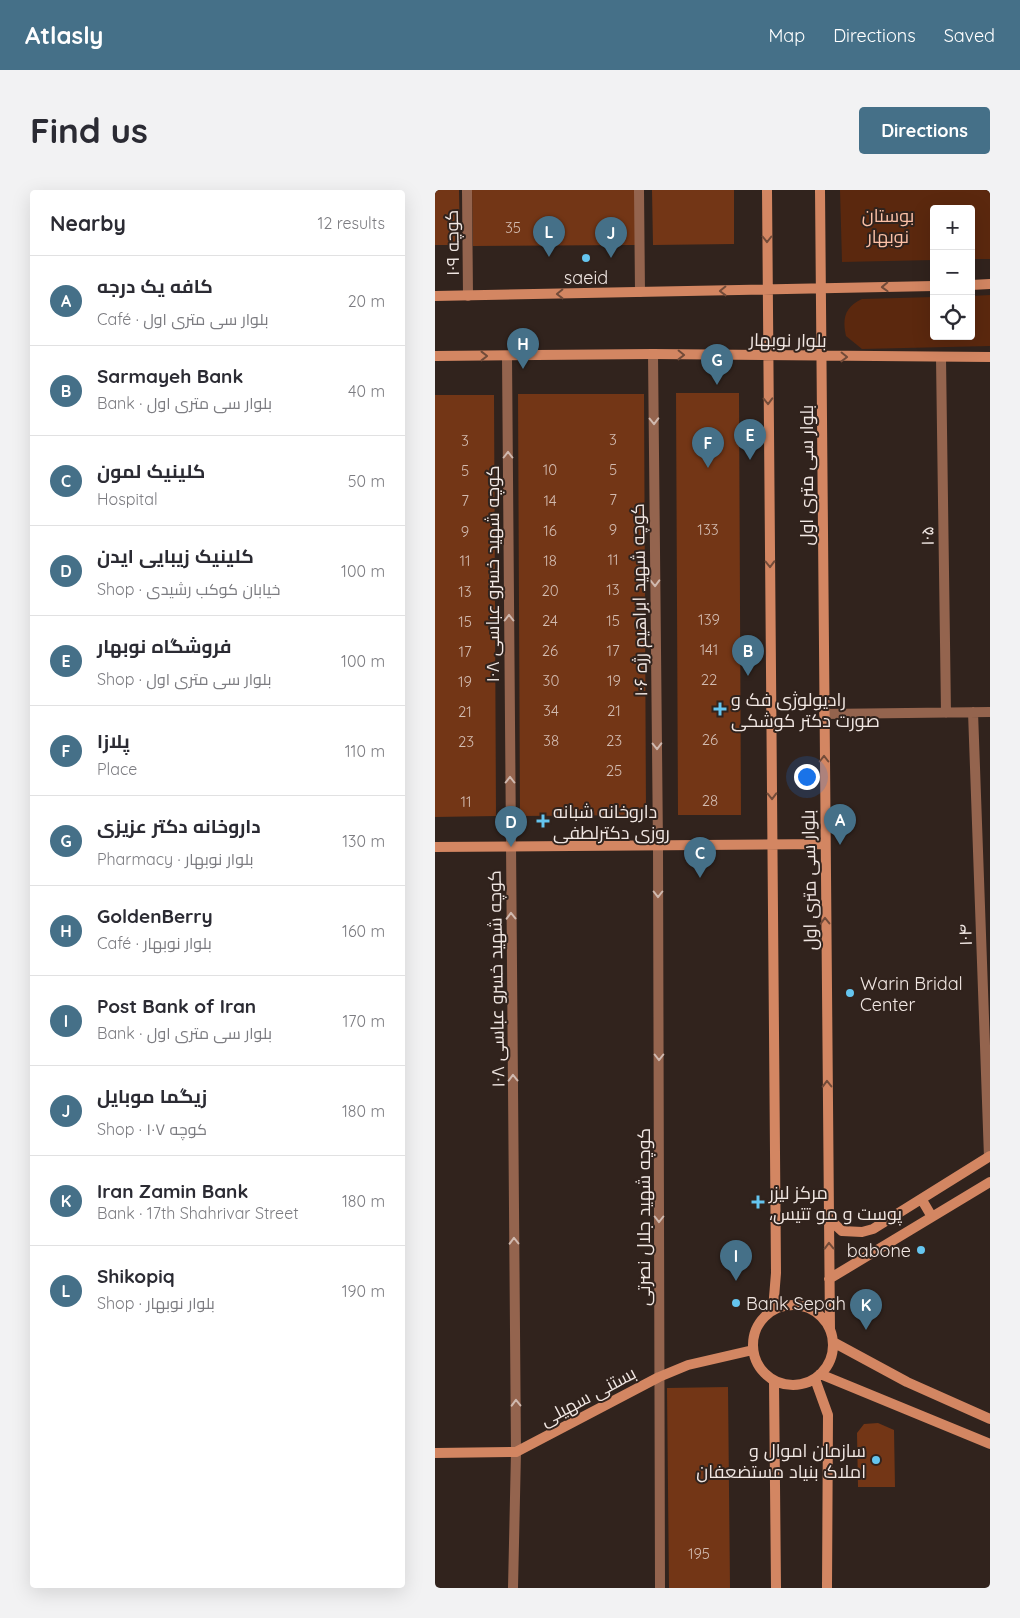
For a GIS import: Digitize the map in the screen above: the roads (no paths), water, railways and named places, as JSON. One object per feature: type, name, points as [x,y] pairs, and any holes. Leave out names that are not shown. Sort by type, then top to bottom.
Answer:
[{"type":"main road","name":"بلوار سی متری اول","points":[[767,190],[773,845],[775,1263],[773,1310]]},
{"type":"main road","name":"بلوار سی متری اول","points":[[820,190],[830,1330]]},
{"type":"main road","points":[[975,285],[990,284]]},
{"type":"main road","points":[[435,296],[768,291],[930,286]]},
{"type":"main road","name":"بلوار نوبهار","points":[[435,356],[653,354],[990,358]]},
{"type":"main road","points":[[435,847],[825,844]]},
{"type":"main road","points":[[828,1218],[842,1231],[862,1232],[882,1225],[990,1157]]},
{"type":"main road","points":[[829,1279],[990,1182]]},
{"type":"main road","points":[[922,1200],[932,1217]]},
{"type":"main road","points":[[799,1305],[812,1310],[823,1318],[830,1330],[833,1342],[832,1354],[818,1376],[799,1385],[774,1381],[764,1373],[757,1363],[753,1350],[757,1327],[773,1310],[799,1305]]},
{"type":"main road","points":[[833,1342],[907,1382],[990,1419]]},
{"type":"main road","name":"بستنی سهیلی","points":[[435,1453],[516,1452],[659,1377],[688,1365],[753,1350]]},
{"type":"main road","points":[[818,1376],[990,1444]]},
{"type":"main road","points":[[818,1376],[828,1415],[827,1588]]},
{"type":"main road","points":[[774,1381],[776,1588]]},
{"type":"street","name":"کوچه ۱۰۹","points":[[467,190],[468,296]]},
{"type":"street","points":[[639,190],[640,292]]},
{"type":"street","name":"کوچه شهید ابراهیم رژه ۱۰۶","points":[[653,354],[658,846]]},
{"type":"street","name":"کوچه شهید خسرو عباسی ۱۰۸","points":[[507,356],[516,1452],[513,1588]]},
{"type":"street","name":"۱۰۵","points":[[941,358],[946,713]]},
{"type":"street","name":"۱۰۴","points":[[973,712],[990,1157]]},
{"type":"street","points":[[824,714],[990,712]]},
{"type":"street","name":"کوچه شهید جلال نصرتی","points":[[658,846],[659,1588]]},
{"type":"place","name":"Shikopiq","points":[[549,257]]},
{"type":"place","name":"saeid","points":[[586,258]]},
{"type":"place","name":"زیگما موبایل","points":[[611,258]]},
{"type":"place","name":"GoldenBerry","points":[[523,369]]},
{"type":"place","name":"داروخانه دکتر عزیزی","points":[[717,385]]},
{"type":"place","name":"فروشگاه نوبهار","points":[[750,460]]},
{"type":"place","name":"پلازا","points":[[708,468]]},
{"type":"place","name":"Sarmayeh Bank","points":[[748,676]]},
{"type":"place","name":"رادیولوژی فک و صورت دکتر کوشکی","points":[[720,709]]},
{"type":"place","name":"داروخانه شبانه روزی دکترلطفی","points":[[543,821]]},
{"type":"place","name":"کافه یک درجه","points":[[840,845]]},
{"type":"place","name":"کلینیک زیبایی ایدن","points":[[511,847]]},
{"type":"place","name":"کلینیک لمون","points":[[700,878]]},
{"type":"place","name":"Warin Bridal Center","points":[[850,993]]},
{"type":"place","name":"مرکز لیزر ،پوست و مو تتیس","points":[[758,1202]]},
{"type":"place","name":"babone","points":[[921,1250]]},
{"type":"place","name":"Post Bank of Iran","points":[[736,1281]]},
{"type":"place","name":"Bank Sepah","points":[[736,1303]]},
{"type":"place","name":"Iran Zamin Bank","points":[[866,1330]]},
{"type":"place","name":"سازمان اموال و املاک بنیاد مستضعفان","points":[[876,1460]]},
{"type":"park label","name":"بوستان نوبهار","points":[[888,225]]}]
